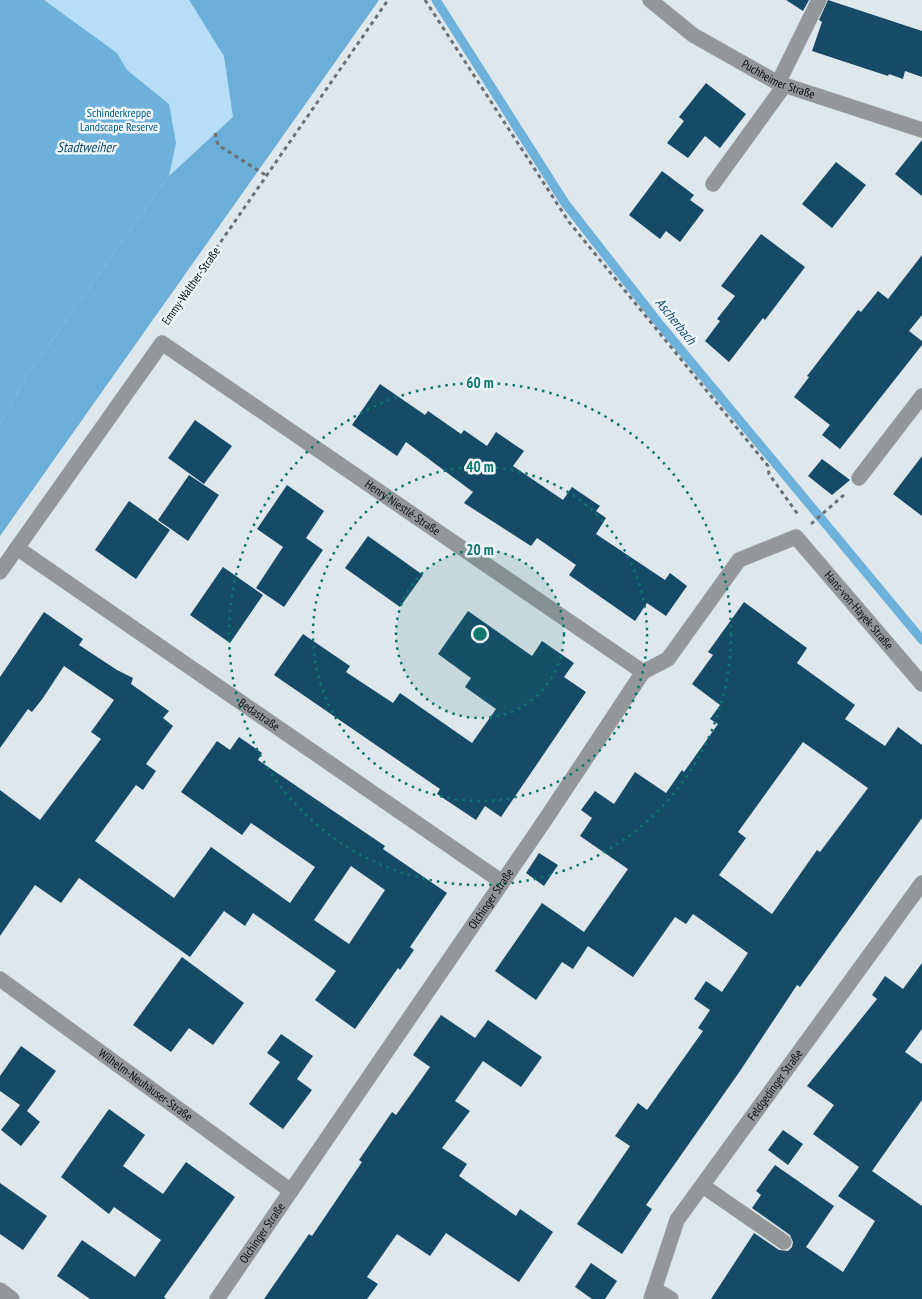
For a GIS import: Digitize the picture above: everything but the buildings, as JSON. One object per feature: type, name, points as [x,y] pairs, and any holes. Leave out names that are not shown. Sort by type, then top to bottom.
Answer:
[{"type":"street","name":"Puchheimer Straße","points":[[650,0],[693,35],[781,84],[922,130]]},
{"type":"street","points":[[712,184],[781,84],[819,0]]},
{"type":"street","name":"Emmy-Walther-Straße","points":[[0,572],[162,343]]},
{"type":"street","name":"Henry-Niestlé-Straße","points":[[162,343],[643,672]]},
{"type":"street","points":[[859,478],[922,396]]},
{"type":"street","name":"Olchinger Straße","points":[[217,1299],[643,672],[668,659],[740,560],[802,532]]},
{"type":"street","name":"Hans-von-Hayek-Straße","points":[[802,532],[922,684]]},
{"type":"street","name":"Bedastraße","points":[[17,548],[211,679],[502,882]]},
{"type":"street","name":"Feldgedinger Straße","points":[[652,1294],[677,1220],[922,883]]},
{"type":"street","name":"Wilhelm-Neuhäuser-Straße","points":[[0,979],[291,1191]]},
{"type":"street","points":[[703,1186],[784,1242]]},
{"type":"street","points":[[0,1290],[12,1299]]},
{"type":"street","points":[[652,1294],[671,1299]]},
{"type":"path","name":"Emmy-Walther-Straße","points":[[162,343],[161,329],[388,0]]},
{"type":"path","points":[[425,0],[569,222],[768,466],[769,474],[803,522]]},
{"type":"path","points":[[216,133],[218,145],[267,176]]},
{"type":"path","points":[[802,532],[836,504]]},
{"type":"green space","name":"Schinderkreppe Landscape Reserve","points":[[0,0],[350,0],[0,496]]},
{"type":"shaded area","points":[[189,0],[379,0],[0,536],[0,425],[28,375],[169,176],[233,117],[224,56]]},
{"type":"water","name":"Stadtweiher","points":[[0,0],[44,0],[117,53],[127,70],[169,104],[176,143],[169,176],[28,375],[0,425]]},
{"type":"waterway","name":"Ascherbach","points":[[436,0],[565,203],[658,322],[922,640]]}]
